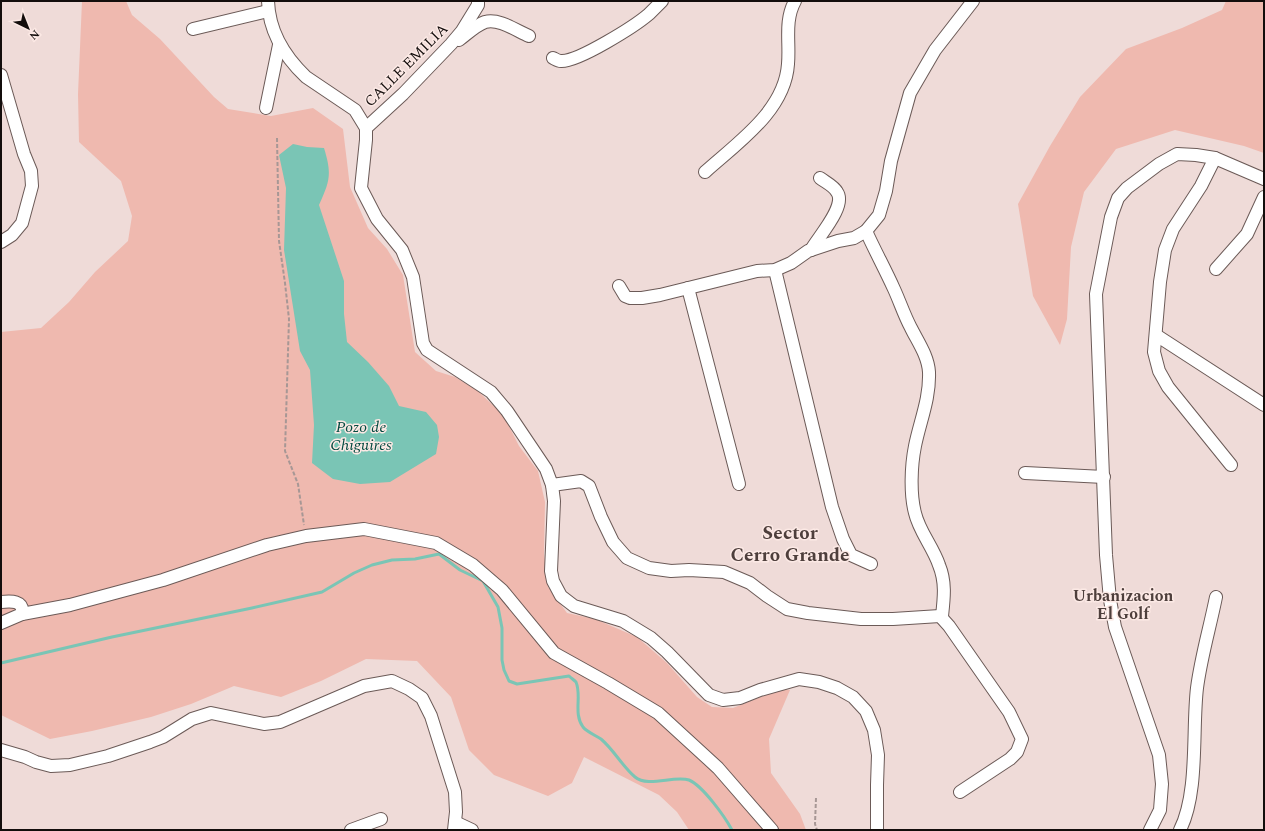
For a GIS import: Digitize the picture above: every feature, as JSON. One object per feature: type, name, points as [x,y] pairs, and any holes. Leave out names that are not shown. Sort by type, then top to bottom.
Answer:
[{"type":"street","name":"CALLE EMILIA","points":[[366,128],[403,94],[451,44],[462,31],[478,5],[478,1]]},
{"type":"street","points":[[705,172],[763,120],[775,103],[785,81],[788,64],[788,18],[795,1]]},
{"type":"street","points":[[619,286],[626,296],[630,298],[642,298],[757,271],[775,270],[811,250],[838,241],[854,238],[866,231],[879,215],[886,191],[891,161],[910,93],[935,50],[973,1]]},
{"type":"street","points":[[553,58],[560,61],[569,60],[591,50],[620,35],[649,14],[666,4]]},
{"type":"street","points":[[193,29],[268,6],[279,45],[300,71],[306,77],[355,110],[366,128],[361,188],[377,219],[402,250],[413,276],[423,343],[427,350],[491,392],[507,411],[546,469],[552,485],[554,501],[551,571],[553,581],[561,596],[574,606],[623,621],[652,638],[668,652],[709,695],[723,700],[740,698],[766,688],[799,679],[819,682],[837,688],[853,697],[866,711],[874,730],[878,755],[877,830]]},
{"type":"street","points":[[451,44],[458,41],[484,22],[492,21],[501,23],[529,36]]},
{"type":"street","points":[[266,108],[279,45]]},
{"type":"street","points":[[1,75],[31,171],[32,186],[22,223],[12,235],[1,242]]},
{"type":"street","points":[[1150,830],[1160,810],[1162,784],[1159,755],[1115,627],[1110,600],[1106,555],[1096,294],[1111,217],[1118,198],[1127,188],[1159,164],[1177,154],[1196,155],[1214,158],[1264,179]]},
{"type":"street","points":[[1214,158],[1201,186],[1173,229],[1165,250],[1160,282],[1154,352],[1159,371],[1168,387],[1231,465]]},
{"type":"street","points":[[811,250],[835,213],[839,202],[837,191],[820,178]]},
{"type":"street","points":[[1216,269],[1247,234],[1264,197]]},
{"type":"street","points":[[866,231],[910,327],[923,351],[929,371],[928,397],[914,454],[912,468],[912,490],[915,513],[939,564],[944,579],[942,616],[940,616]]},
{"type":"street","points":[[775,270],[832,507],[842,540],[851,555],[871,564]]},
{"type":"street","points":[[688,288],[739,484]]},
{"type":"street","points":[[1156,336],[1264,405]]},
{"type":"street","points":[[1026,473],[1104,477]]},
{"type":"street","points":[[552,485],[581,481],[589,486],[613,542],[627,558],[649,568],[671,571],[689,570],[724,572],[750,583],[767,596],[787,608],[808,613],[861,619],[893,619],[940,616]]},
{"type":"street","points":[[1,623],[22,614],[70,605],[163,580],[267,546],[306,536],[364,529],[436,543],[473,565],[502,590],[554,653],[658,713],[718,768],[772,830]]},
{"type":"street","points":[[1180,830],[1188,808],[1191,784],[1197,688],[1216,598]]},
{"type":"street","points":[[1,602],[14,601],[20,604],[23,610],[22,614]]},
{"type":"street","points":[[940,616],[949,626],[1009,712],[1022,739],[1017,752],[1010,759],[960,792]]},
{"type":"street","points":[[1,750],[51,766],[70,765],[108,756],[150,742],[192,719],[211,713],[264,724],[280,722],[364,686],[392,681],[422,698],[431,716],[456,792],[454,826],[472,830]]},
{"type":"street","points":[[350,830],[381,818]]},
{"type":"path","points":[[278,138],[279,241],[289,319],[285,451],[298,484],[306,536]]},
{"type":"path","points":[[816,798],[815,824],[817,830]]},
{"type":"shaded area","points":[[82,1],[126,1],[132,15],[160,39],[214,97],[228,109],[271,116],[313,108],[343,129],[350,187],[368,228],[387,249],[403,275],[415,352],[436,371],[455,377],[478,391],[504,416],[519,446],[538,471],[545,502],[544,554],[548,587],[567,613],[595,619],[637,637],[667,663],[697,697],[712,707],[733,708],[781,689],[790,690],[769,739],[771,773],[800,814],[806,830],[689,830],[677,812],[659,795],[584,757],[572,783],[548,796],[494,775],[469,750],[451,697],[417,661],[366,659],[321,681],[281,697],[234,686],[191,704],[151,717],[50,739],[1,715],[1,332],[41,328],[69,302],[95,272],[128,241],[132,216],[121,181],[79,142],[78,94]]},
{"type":"shaded area","points":[[1226,1],[1264,1],[1264,153],[1244,146],[1175,130],[1116,149],[1084,192],[1071,247],[1067,319],[1060,345],[1033,296],[1018,204],[1050,146],[1080,97],[1126,49],[1182,28],[1222,10]]},
{"type":"water","name":"Pozo de Chiguires","points":[[293,144],[324,148],[327,157],[329,171],[328,183],[319,205],[344,281],[344,314],[347,342],[368,362],[389,386],[399,406],[426,412],[437,425],[439,437],[436,454],[390,482],[360,484],[333,479],[312,463],[314,425],[310,370],[300,351],[284,250],[286,188],[279,155]]},
{"type":"waterway","points":[[1,663],[112,637],[322,592],[354,573],[372,565],[392,560],[415,559],[439,554],[460,570],[483,581],[498,607],[502,628],[502,660],[504,670],[509,681],[517,684],[569,676],[576,682],[578,687],[578,710],[580,722],[583,727],[606,743],[630,773],[640,780],[654,781],[683,779],[695,783],[719,810],[732,830]]},
{"type":"district","name":"Sector Cerro Grande","points":[[790,543]]},
{"type":"district","name":"Urbanizacion El Golf","points":[[1123,604]]}]
